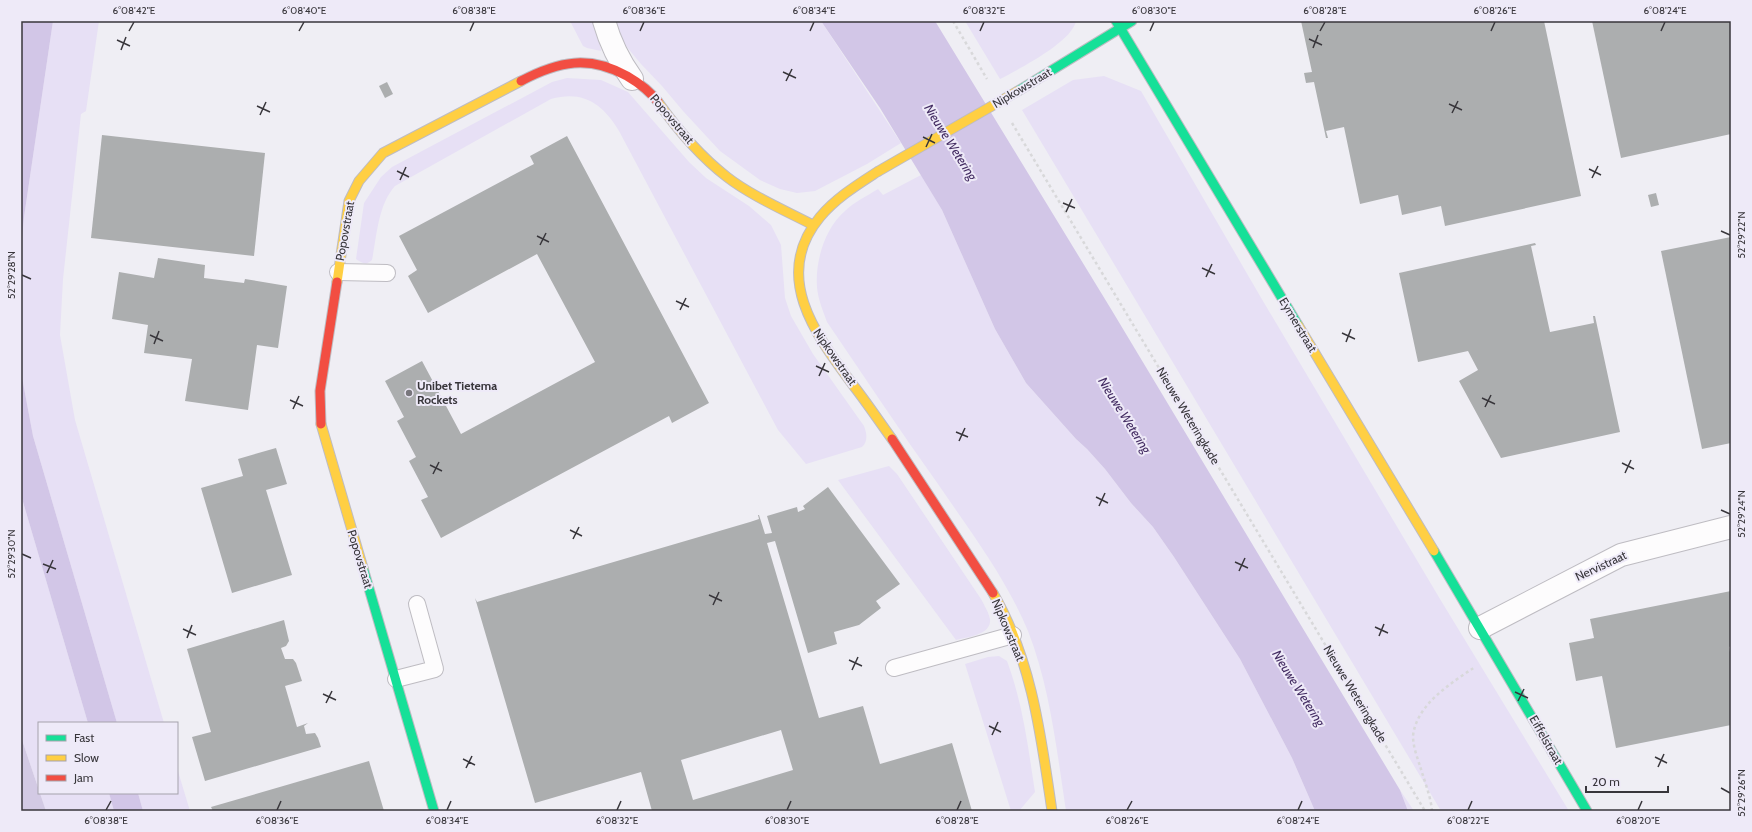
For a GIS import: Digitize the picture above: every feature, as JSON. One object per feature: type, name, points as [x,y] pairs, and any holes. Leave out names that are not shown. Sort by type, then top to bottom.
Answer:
[{"type":"street","points":[[604,21],[612,44],[624,68],[632,79]]},
{"type":"street","name":"Nipkowstraat","points":[[1052,811],[1034,700],[1019,650],[1005,614],[987,584],[870,407],[820,338],[803,308],[798,285],[798,266],[803,245],[813,225],[838,198],[877,172],[1018,91],[1118,24],[1132,21]]},
{"type":"street","name":"Eymerstraat","points":[[1118,24],[1480,628]]},
{"type":"street","name":"Popovstraat","points":[[434,811],[321,426],[320,391],[349,200],[356,184],[367,169],[383,153],[521,80],[556,66],[575,62],[595,63],[616,70],[632,79],[652,94],[670,119],[693,145],[727,177],[762,198],[813,225]]},
{"type":"street","name":"Nervistraat","points":[[1480,628],[1621,555],[1731,527]]},
{"type":"street","name":"Eiffelstraat","points":[[1480,628],[1587,811]]},
{"type":"lane","points":[[338,272],[387,272]]},
{"type":"lane","points":[[396,679],[435,669],[417,604]]},
{"type":"lane","points":[[894,668],[1013,635]]},
{"type":"path","points":[[953,21],[987,80]]},
{"type":"path","name":"Nieuwe Weteringkade","points":[[1009,118],[1425,811]]},
{"type":"path","points":[[1432,811],[1413,737],[1416,723],[1423,708],[1457,679],[1495,653]]},
{"type":"shaded area","points":[[53,21],[99,21],[86,111],[81,114],[63,279],[60,335],[75,420],[164,722],[117,722],[33,436],[21,372],[21,250],[24,217]]},
{"type":"shaded area","points":[[570,21],[596,21],[601,51],[583,46]]},
{"type":"shaded area","points":[[613,21],[821,21],[901,143],[867,164],[815,191],[797,193],[780,189],[760,180],[720,151],[621,40]]},
{"type":"shaded area","points":[[965,21],[1076,21],[1065,38],[1055,46],[1031,62],[1000,79]]},
{"type":"shaded area","points":[[1104,76],[1141,91],[1260,296],[1440,599],[1569,811],[1441,811],[1022,110],[1073,80]]},
{"type":"shaded area","points":[[567,78],[601,80],[628,92],[689,162],[706,178],[749,206],[771,225],[781,245],[785,298],[791,316],[813,354],[864,426],[866,437],[862,447],[806,464],[778,430],[619,131],[606,113],[591,102],[582,98],[573,96],[551,99],[395,186],[389,194],[382,211],[372,260],[370,262],[362,263],[356,259],[364,203],[381,177],[392,167],[552,82]]},
{"type":"shaded area","points":[[921,175],[942,210],[995,329],[1026,383],[1105,469],[1131,503],[1153,527],[1174,557],[1240,659],[1292,758],[1315,811],[1066,811],[1052,720],[1042,674],[1036,652],[1019,611],[987,555],[827,322],[818,296],[817,277],[820,256],[827,236],[838,218],[852,205],[878,189],[883,195]]},
{"type":"shaded area","points":[[889,466],[897,474],[981,599],[990,619],[990,624],[983,632],[956,640],[838,480]]},
{"type":"shaded area","points":[[21,495],[88,722],[38,722],[38,787],[21,737]]},
{"type":"shaded area","points":[[999,656],[1007,661],[1013,677],[1024,726],[1035,792],[1019,811],[1011,811],[965,664],[988,657]]},
{"type":"shaded area","points":[[21,737],[38,787],[38,794],[40,794],[46,811],[21,811]]},
{"type":"shaded area","points":[[178,771],[190,811],[143,811],[138,794],[178,794]]},
{"type":"shaded area","points":[[1400,790],[1414,811],[1408,811]]},
{"type":"shaded area","points":[[40,794],[109,794],[114,811],[46,811]]},
{"type":"water","points":[[23,21],[53,21],[24,217],[21,250],[21,32]]},
{"type":"water","name":"Nieuwe Wetering","points":[[821,21],[935,21],[1111,309],[1400,790],[1408,811],[1315,811],[1292,758],[1240,659],[1174,557],[1153,527],[1131,503],[1105,469],[1026,383],[995,329],[942,210],[880,108]]},
{"type":"water","points":[[21,372],[33,436],[117,722],[88,722],[21,495]]},
{"type":"water","points":[[109,794],[138,794],[143,811],[114,811]]},
{"type":"building","points":[[1301,21],[1544,21],[1581,196],[1445,226],[1441,206],[1402,215],[1398,195],[1360,204],[1344,127],[1326,131],[1328,138],[1326,138],[1314,82],[1306,83],[1304,73],[1312,72]]},
{"type":"building","points":[[1592,21],[1731,21],[1731,134],[1621,158]]},
{"type":"building","points":[[387,82],[393,94],[385,98],[379,86]]},
{"type":"building","points":[[102,135],[265,153],[254,256],[91,238]]},
{"type":"building","points":[[567,136],[709,403],[672,423],[669,416],[441,538],[421,500],[428,497],[409,461],[416,457],[397,421],[404,417],[385,381],[422,361],[461,434],[595,362],[537,254],[428,313],[408,276],[417,270],[399,236],[534,164],[530,156]]},
{"type":"building","points":[[1656,193],[1659,205],[1651,207],[1648,195]]},
{"type":"building","points":[[1731,237],[1731,443],[1702,449],[1661,251]]},
{"type":"building","points":[[1535,243],[1536,245],[1531,246],[1550,332],[1594,323],[1593,316],[1595,316],[1620,432],[1501,458],[1459,381],[1478,370],[1468,351],[1418,362],[1399,273]]},
{"type":"building","points":[[158,258],[205,265],[204,278],[244,283],[245,279],[287,286],[278,348],[257,345],[248,410],[185,401],[192,359],[144,353],[148,325],[112,319],[119,272],[154,278]]},
{"type":"building","points":[[276,448],[287,484],[266,490],[292,575],[232,593],[201,488],[243,476],[238,459]]},
{"type":"building","points":[[828,487],[900,584],[876,601],[881,608],[859,625],[834,632],[837,644],[808,653],[775,541],[767,543],[819,718],[863,706],[880,764],[952,743],[972,811],[652,811],[641,772],[535,803],[475,598],[477,602],[750,522],[759,519],[758,515],[765,534],[772,533],[767,516],[797,507],[798,512],[805,509],[803,506]],"holes":[[[781,730],[793,770],[693,800],[681,760]]]},
{"type":"building","points":[[1731,591],[1731,646],[1729,647],[1731,658],[1731,725],[1616,748],[1602,676],[1576,681],[1569,643],[1594,638],[1590,619]]},
{"type":"building","points":[[284,620],[289,641],[286,646],[281,648],[285,659],[293,659],[296,663],[302,681],[285,686],[297,727],[308,723],[304,726],[306,734],[315,733],[321,747],[205,781],[192,737],[211,732],[187,649]]},
{"type":"building","points":[[369,761],[384,811],[213,811],[211,807]]},
{"type":"traffic: fast","points":[[1116,21],[1298,325]]},
{"type":"traffic: fast","points":[[1018,91],[1132,21]]},
{"type":"traffic: fast","points":[[1434,551],[1587,811]]},
{"type":"traffic: fast","points":[[363,568],[434,811]]},
{"type":"traffic: slow","points":[[337,282],[349,201],[359,181],[383,153],[521,81]]},
{"type":"traffic: slow","points":[[877,172],[1018,91]]},
{"type":"traffic: slow","points":[[658,102],[690,142],[727,177],[757,196],[813,225]]},
{"type":"traffic: slow","points":[[877,172],[840,198],[820,217],[806,239],[799,261],[799,283],[804,304],[813,325],[825,346],[892,439]]},
{"type":"traffic: slow","points":[[1298,325],[1434,551]]},
{"type":"traffic: slow","points":[[321,424],[363,568]]},
{"type":"traffic: slow","points":[[993,593],[1017,645],[1026,672],[1039,727],[1052,811]]},
{"type":"traffic: jam","points":[[521,81],[535,74],[561,65],[587,63],[613,69],[627,76],[636,81],[658,102]]},
{"type":"traffic: jam","points":[[321,424],[320,391],[337,282]]},
{"type":"traffic: jam","points":[[892,439],[993,593]]},
{"type":"place","name":"Unibet Tietema Rockets","points":[[409,393]]}]
